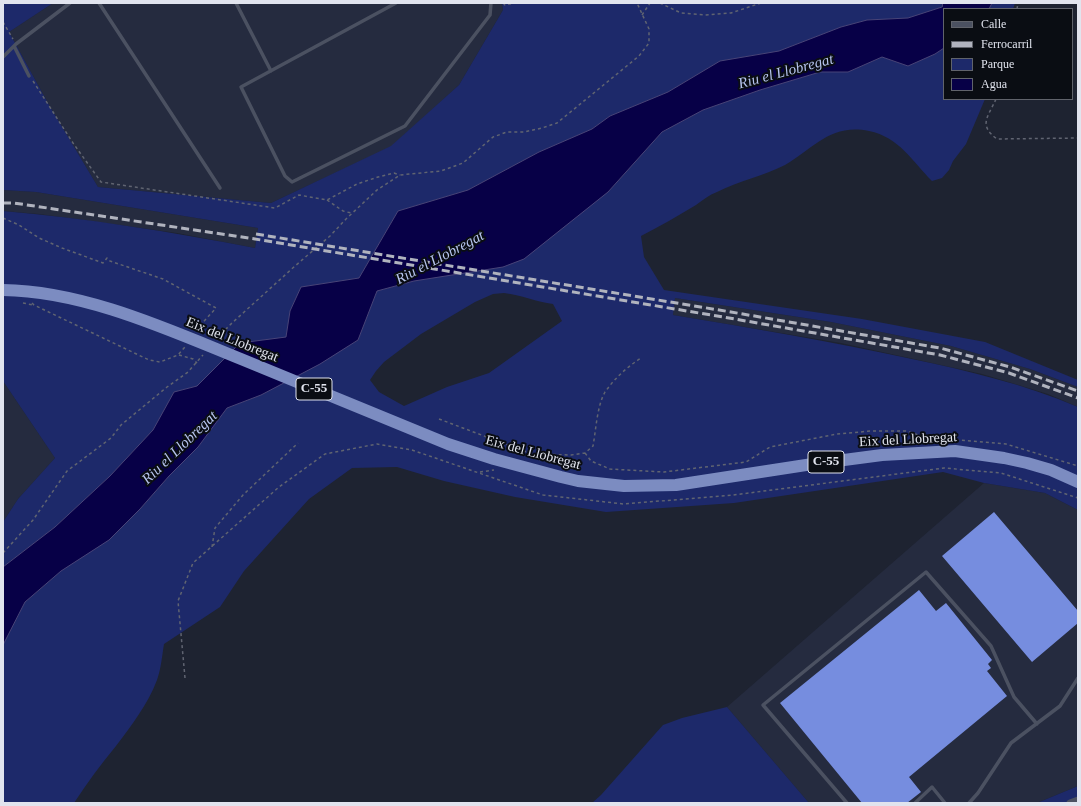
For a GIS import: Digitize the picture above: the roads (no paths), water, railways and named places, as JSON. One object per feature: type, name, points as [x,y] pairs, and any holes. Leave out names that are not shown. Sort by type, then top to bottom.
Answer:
[{"type":"highway","name":"Eix del Llobregat","points":[[3,290],[23,291],[94,304],[448,444],[494,460],[561,478],[624,486],[676,485],[882,455],[955,451],[1027,463],[1051,470],[1078,482]]},
{"type":"street","points":[[1070,803],[1078,800]]},
{"type":"lane","points":[[3,57],[15,45],[70,3]]},
{"type":"lane","points":[[99,3],[220,188]]},
{"type":"lane","points":[[236,3],[272,71]]},
{"type":"lane","points":[[396,3],[241,87],[285,176],[292,182],[405,126],[490,15],[491,3]]},
{"type":"lane","points":[[15,45],[29,76]]},
{"type":"lane","points":[[847,803],[763,706],[926,572],[991,646],[1014,697],[1037,724]]},
{"type":"lane","points":[[969,803],[978,793],[1011,743],[1060,706],[1078,678]]},
{"type":"lane","points":[[915,803],[932,787],[945,803]]},
{"type":"water","name":"Riu el Llobregat","points":[[943,3],[992,3],[990,8],[943,8],[943,49],[935,54],[908,66],[882,57],[848,72],[820,72],[760,90],[703,110],[662,132],[608,192],[524,259],[503,267],[414,281],[377,291],[358,340],[320,364],[261,395],[227,408],[198,447],[109,540],[61,571],[25,602],[3,645],[3,567],[55,527],[110,476],[153,430],[174,392],[197,386],[240,343],[286,337],[290,311],[301,287],[359,278],[398,211],[468,190],[539,152],[592,129],[610,116],[668,92],[720,61],[779,51],[841,27],[867,20],[908,18],[942,7]]},
{"type":"railway","points":[[3,203],[14,203],[255,239],[729,318],[940,355],[1009,373],[1078,398]]},
{"type":"railway","points":[[256,234],[940,348],[1010,367],[1078,391]]}]
